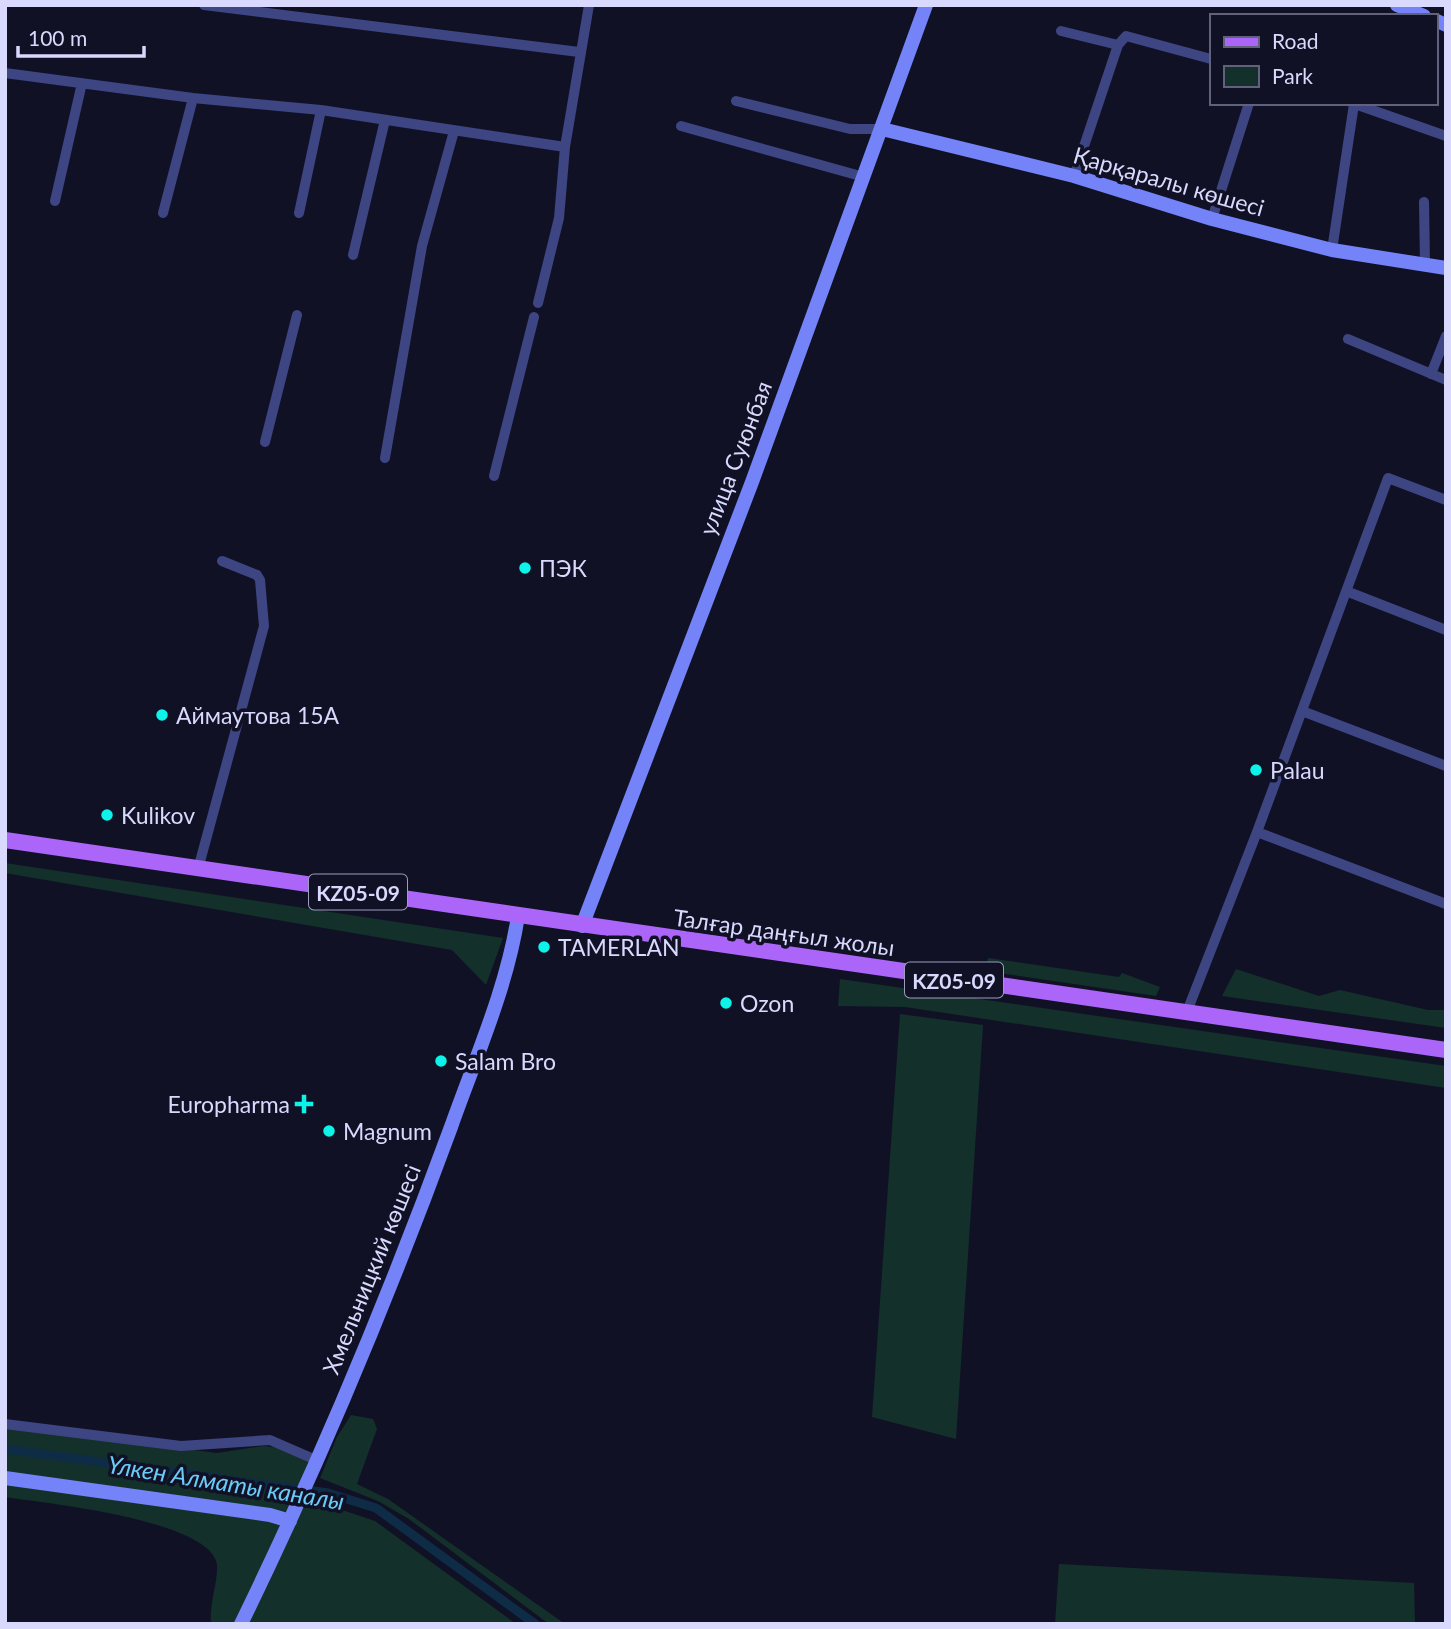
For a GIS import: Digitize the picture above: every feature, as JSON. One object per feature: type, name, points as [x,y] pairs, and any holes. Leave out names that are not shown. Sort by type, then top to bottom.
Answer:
[{"type":"main road","name":"KZ05-09","points":[[5,840],[198,869]]},
{"type":"main road","name":"Талғар даңғыл жолы","points":[[198,869],[1446,1050]]},
{"type":"street","points":[[204,5],[579,52]]},
{"type":"street","points":[[538,303],[559,218],[565,147],[589,5]]},
{"type":"street","name":"улица Суюнбая","points":[[582,926],[752,482],[926,5]]},
{"type":"street","points":[[1397,5],[1419,14]]},
{"type":"street","points":[[1061,31],[1118,45]]},
{"type":"street","points":[[1074,176],[1118,45],[1126,36],[1210,59]]},
{"type":"street","points":[[5,73],[193,98],[321,110],[565,147]]},
{"type":"street","points":[[55,201],[82,83]]},
{"type":"street","points":[[163,213],[193,98]]},
{"type":"street","points":[[736,101],[850,129],[882,129]]},
{"type":"street","points":[[1212,219],[1248,105]]},
{"type":"street","points":[[1332,250],[1353,105]]},
{"type":"street","points":[[1356,105],[1446,136]]},
{"type":"street","points":[[299,213],[321,110]]},
{"type":"street","points":[[353,255],[385,120]]},
{"type":"street","points":[[681,126],[864,177]]},
{"type":"street","name":"Қарқаралы көшесі","points":[[882,129],[1074,176],[1212,219],[1332,250],[1446,268]]},
{"type":"street","points":[[385,458],[422,246],[454,131]]},
{"type":"street","points":[[1424,202],[1425,265]]},
{"type":"street","points":[[265,442],[297,316]]},
{"type":"street","points":[[494,475],[534,317]]},
{"type":"street","points":[[1431,374],[1446,336]]},
{"type":"street","points":[[1348,340],[1446,380]]},
{"type":"street","points":[[1186,1014],[1257,832],[1388,478],[1446,500]]},
{"type":"street","points":[[198,869],[264,626],[262,586],[257,575],[222,561]]},
{"type":"street","points":[[1346,592],[1446,630]]},
{"type":"street","points":[[1302,711],[1446,766]]},
{"type":"street","points":[[1257,832],[1446,904]]},
{"type":"street","name":"Хмельницкий көшесі","points":[[290,1521],[405,1250],[500,986],[513,947],[518,916]]},
{"type":"street","points":[[5,1424],[181,1446],[270,1440],[316,1460]]},
{"type":"street","points":[[5,1478],[270,1515],[290,1521],[241,1624]]},
{"type":"green space","points":[[5,863],[503,938],[486,985],[452,950],[5,873]]},
{"type":"green space","points":[[988,958],[1119,977],[1122,973],[1160,987],[1156,996],[985,971]]},
{"type":"green space","points":[[1236,969],[1319,996],[1340,990],[1428,1010],[1446,1010],[1446,1028],[1222,996]]},
{"type":"green space","points":[[840,979],[1446,1066],[1446,1088],[905,1007],[838,1006]]},
{"type":"green space","points":[[900,1014],[983,1025],[956,1439],[872,1417]]},
{"type":"green space","points":[[351,1415],[373,1419],[377,1429],[357,1484],[388,1499],[565,1624],[549,1624],[409,1519],[378,1501],[320,1478],[337,1437]]},
{"type":"green space","points":[[5,1426],[217,1453],[263,1446],[282,1448],[311,1463],[297,1495],[375,1521],[516,1624],[211,1624],[217,1565],[208,1549],[187,1536],[124,1516],[5,1497]]},
{"type":"green space","points":[[1059,1564],[1414,1583],[1415,1624],[1055,1624]]},
{"type":"waterway","name":"Үлкен Алматы каналы","points":[[5,1449],[328,1493],[376,1508],[535,1624]]},
{"type":"place","name":"ПЭК","points":[[525,568]]},
{"type":"place","name":"Аймаутова 15А","points":[[162,715]]},
{"type":"place","name":"Palau","points":[[1256,770]]},
{"type":"place","name":"Kulikov","points":[[107,815]]},
{"type":"place","name":"TAMERLAN","points":[[544,947]]},
{"type":"place","name":"Ozon","points":[[726,1003]]},
{"type":"place","name":"Salam Bro","points":[[441,1061]]},
{"type":"place","name":"Europharma","points":[[304,1104]]},
{"type":"place","name":"Magnum","points":[[329,1131]]}]
